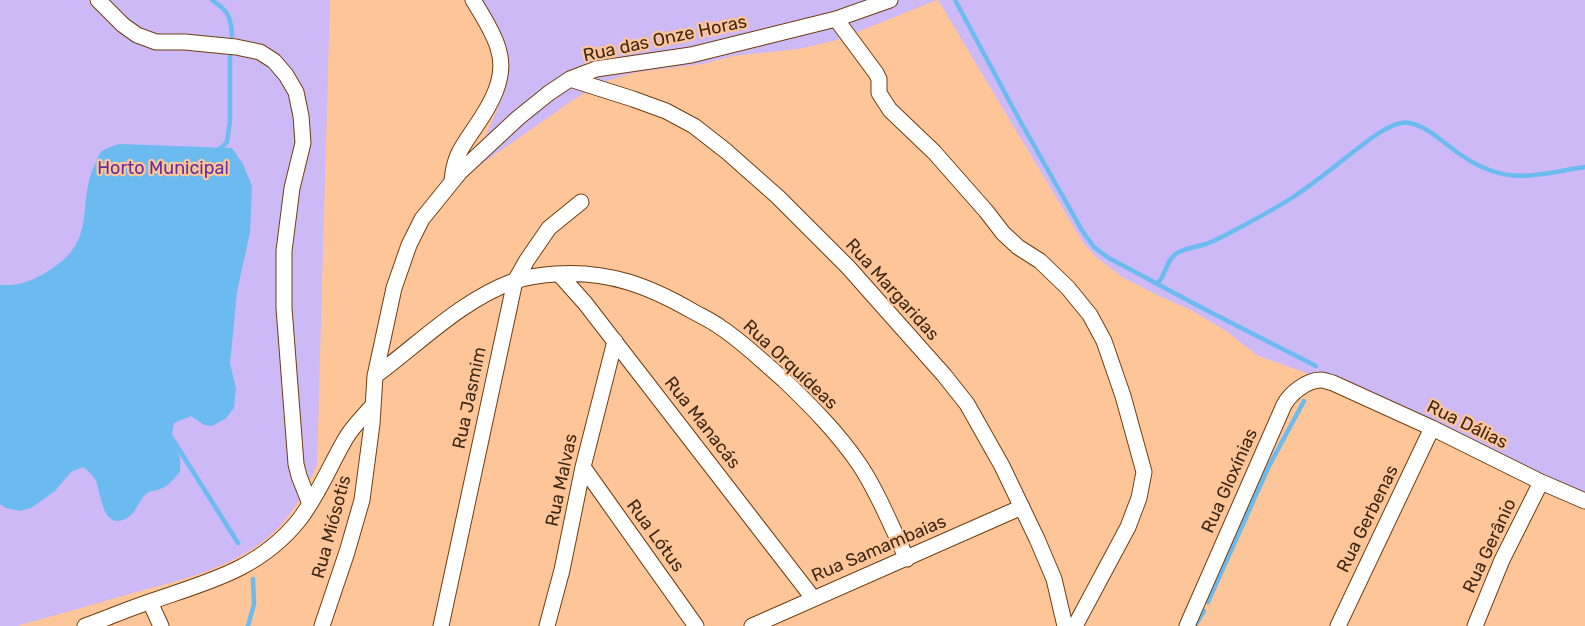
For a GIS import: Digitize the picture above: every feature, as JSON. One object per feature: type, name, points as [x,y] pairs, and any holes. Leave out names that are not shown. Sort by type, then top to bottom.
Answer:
[{"type":"street","points":[[98,0],[123,25],[137,35],[156,42],[185,42],[236,47],[260,52],[274,61],[286,75],[296,92],[302,116],[303,143],[292,188],[284,251],[284,308],[296,464],[310,504]]},
{"type":"street","points":[[452,181],[458,152],[491,103],[499,79],[500,61],[498,48],[491,31],[473,0]]},
{"type":"street","name":"Rua das Onze Horas","points":[[375,376],[394,288],[409,245],[422,219],[452,181],[518,118],[549,93],[570,79],[596,69],[691,55],[836,19],[890,0]]},
{"type":"street","points":[[836,19],[876,73],[879,79],[879,93],[890,110],[934,152],[1003,233],[1018,247],[1040,261],[1068,288],[1090,315],[1104,341],[1136,440],[1144,472],[1139,498],[1128,527],[1075,626]]},
{"type":"street","name":"Rua Margaridas","points":[[570,79],[666,111],[694,126],[726,151],[778,197],[848,267],[967,404],[998,458],[1054,579],[1065,626],[1075,626]]},
{"type":"street","name":"Rua Jasmim","points":[[441,626],[515,281],[548,228],[581,202]]},
{"type":"street","name":"Rua Orquídeas","points":[[375,376],[405,354],[447,318],[471,302],[515,281],[578,272],[607,276],[630,282],[656,292],[720,326],[754,353],[808,402],[861,467],[906,559]]},
{"type":"street","name":"Rua Manacás","points":[[559,274],[615,341],[813,598]]},
{"type":"street","name":"Rua Malvas","points":[[547,626],[562,570],[583,467],[615,341]]},
{"type":"street","points":[[85,626],[214,581],[260,557],[282,538],[320,490],[347,436],[373,405],[375,376]]},
{"type":"street","name":"Rua Gloxínias","points":[[1187,626],[1256,467],[1289,398],[1304,386],[1316,381],[1322,380],[1333,383]]},
{"type":"street","name":"Rua Dálias","points":[[1333,383],[1585,501]]},
{"type":"street","name":"Rua Miósotis","points":[[322,626],[362,500],[370,444],[373,405]]},
{"type":"street","name":"Rua Gerbenas","points":[[1338,626],[1432,428]]},
{"type":"street","name":"Rua Lótus","points":[[583,467],[696,626]]},
{"type":"street","name":"Rua Gerânio","points":[[1475,626],[1502,560],[1541,482]]},
{"type":"street","name":"Rua Samambaias","points":[[752,626],[1022,507]]},
{"type":"street","points":[[150,602],[161,626]]},
{"type":"green space","name":"Horto Municipal","points":[[0,0],[330,0],[317,465],[307,485],[290,514],[275,531],[252,549],[220,566],[185,579],[17,626],[0,626]]},
{"type":"green space","points":[[481,0],[937,0],[837,40],[799,49],[733,56],[703,64],[637,72],[603,82],[576,98],[470,172],[505,91],[508,52]]},
{"type":"green space","points":[[938,0],[1585,0],[1585,493],[1358,391],[1258,356],[1226,331],[1191,310],[1122,277],[1096,257],[1084,244]]},
{"type":"water","points":[[119,144],[232,148],[243,164],[252,186],[250,232],[237,292],[230,363],[236,389],[234,408],[225,419],[212,426],[204,425],[191,416],[174,423],[172,437],[180,457],[180,472],[166,486],[146,494],[133,513],[127,518],[119,521],[113,520],[108,516],[104,510],[96,481],[83,467],[71,472],[55,491],[31,508],[20,511],[6,508],[0,504],[0,285],[14,285],[32,280],[50,270],[65,258],[75,246],[81,233],[90,177],[98,157],[103,151]]},
{"type":"waterway","points":[[212,0],[222,7],[228,15],[232,36]]},
{"type":"waterway","points":[[955,0],[1019,119],[1083,232],[1094,247],[1107,257],[1316,366]]},
{"type":"waterway","points":[[217,152],[227,142],[230,121],[230,56]]},
{"type":"waterway","points":[[1157,284],[1170,260],[1177,253],[1214,241],[1272,210],[1309,186],[1375,136],[1397,124],[1410,123],[1417,125],[1475,164],[1491,171],[1520,176],[1585,167]]},
{"type":"waterway","points":[[1208,602],[1269,466],[1304,401]]},
{"type":"waterway","points":[[168,432],[238,543]]},
{"type":"waterway","points":[[248,626],[254,604],[253,579]]},
{"type":"waterway","points":[[1195,626],[1204,611]]}]
